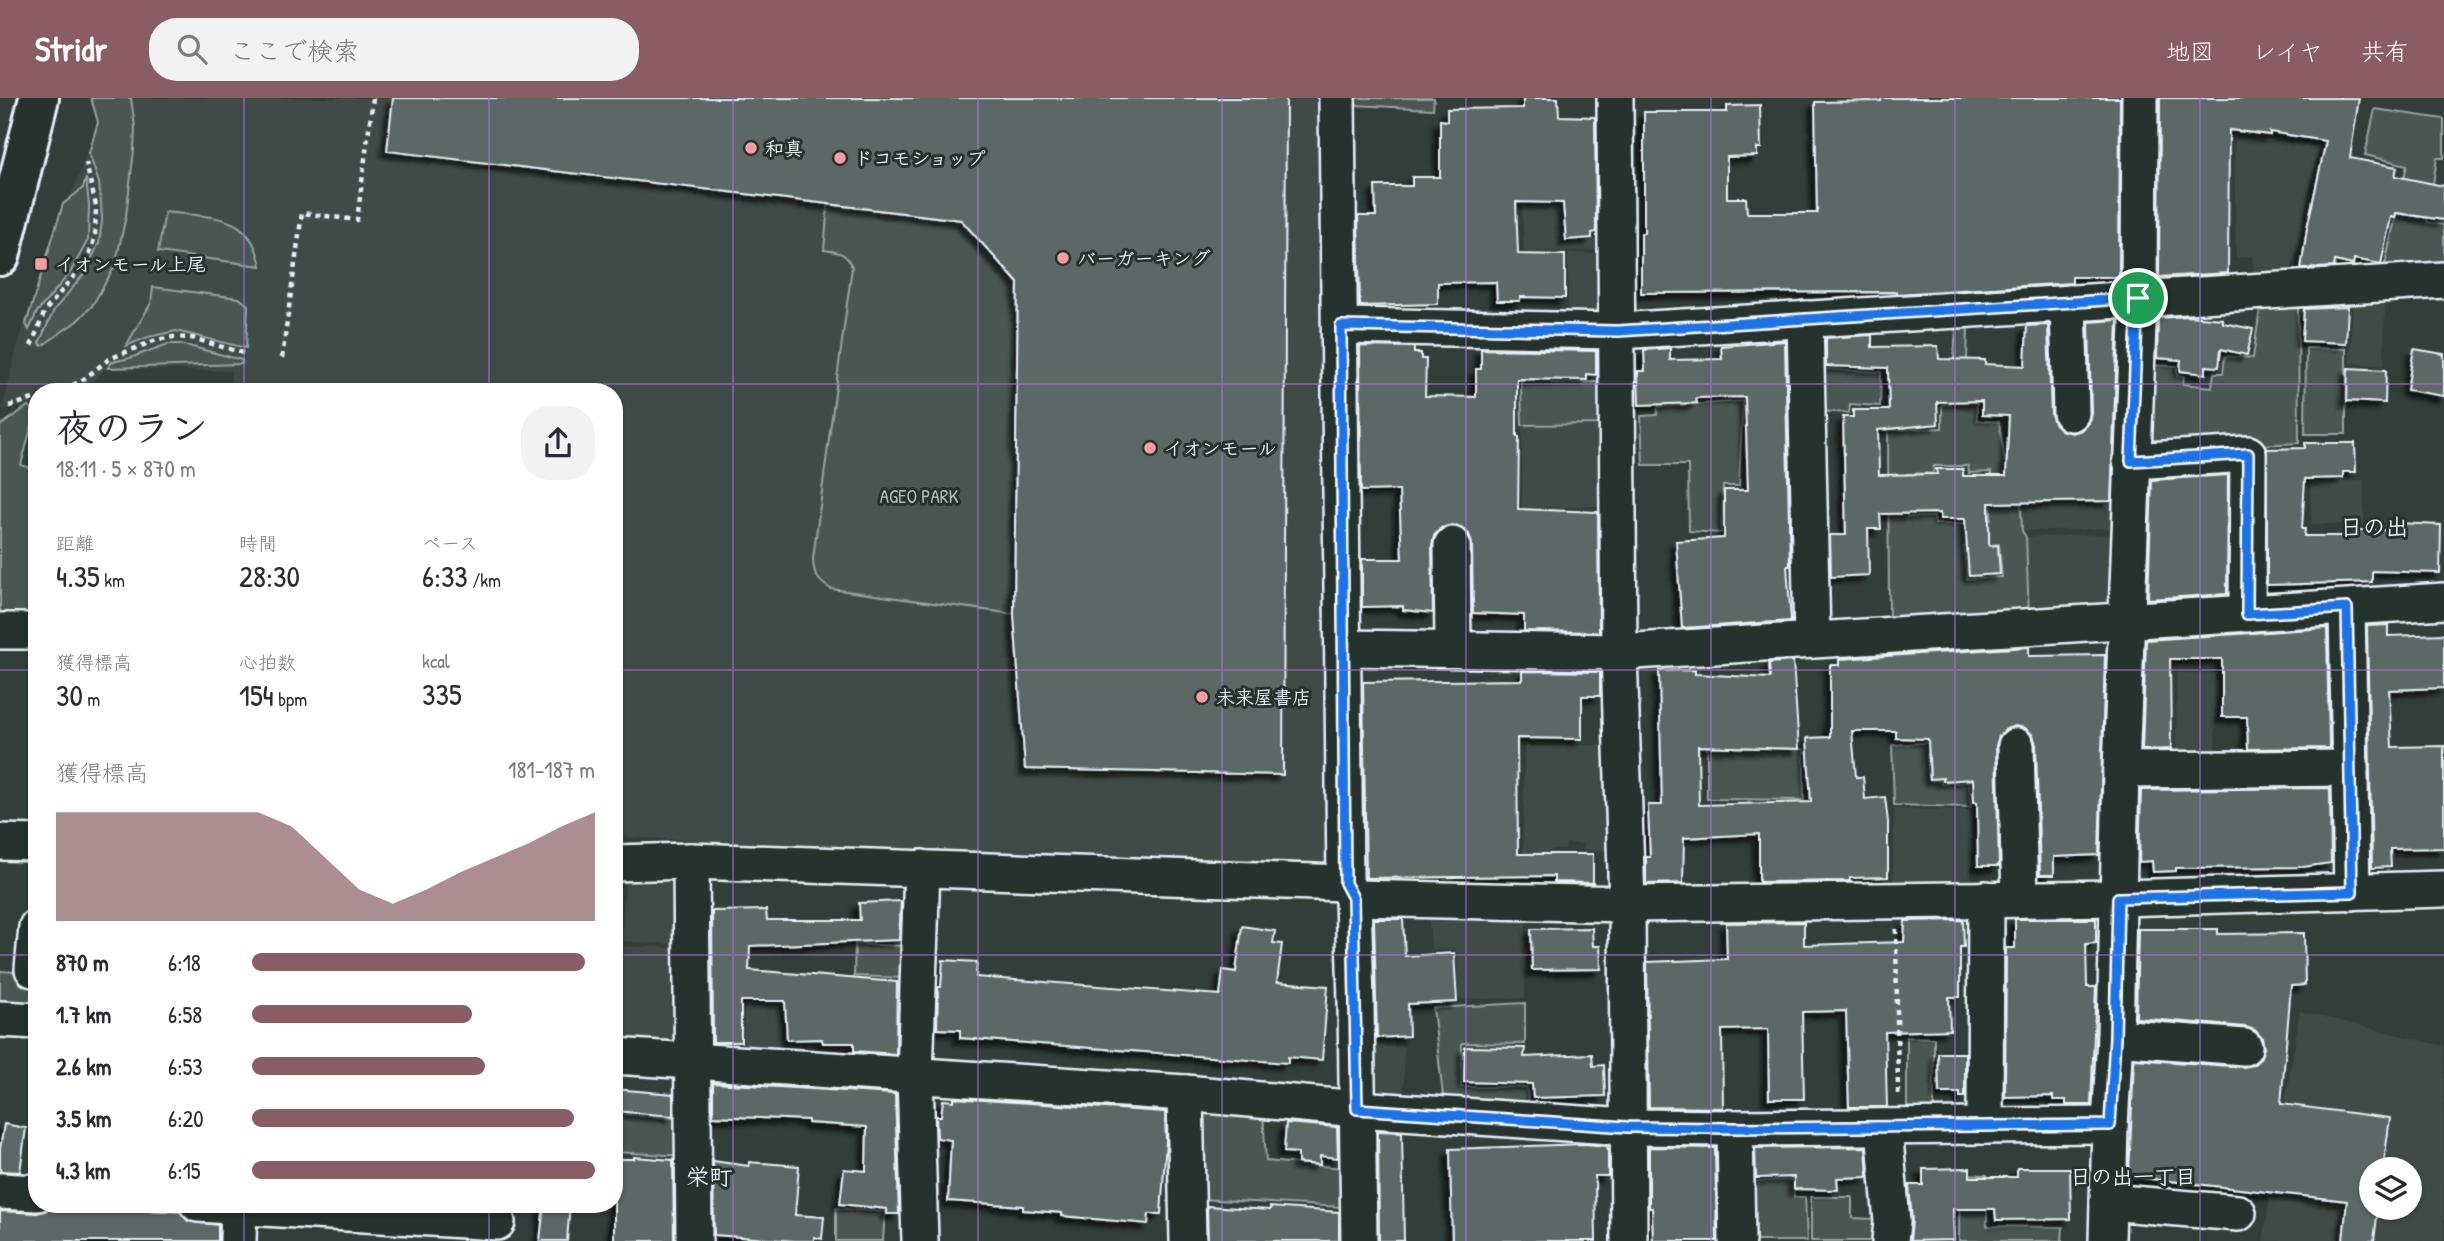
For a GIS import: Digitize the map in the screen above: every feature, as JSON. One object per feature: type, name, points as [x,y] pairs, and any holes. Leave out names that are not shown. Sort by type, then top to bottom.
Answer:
[{"type":"main road","points":[[0,256],[39,98]]},
{"type":"street","points":[[1337,98],[1343,648],[1359,1241]]},
{"type":"street","points":[[1622,98],[1618,331],[1619,652],[1627,904],[1629,1241]]},
{"type":"street","points":[[2107,1241],[2138,298],[2140,98]]},
{"type":"street","points":[[1341,326],[1618,331],[2444,280]]},
{"type":"street","points":[[2068,303],[2071,413]]},
{"type":"street","points":[[1805,319],[1812,640]]},
{"type":"street","points":[[2131,461],[2248,454],[2247,614]]},
{"type":"street","points":[[1452,545],[1453,649]]},
{"type":"street","points":[[1343,648],[1619,652],[2444,601]]},
{"type":"street","points":[[2347,608],[2352,892]]},
{"type":"street","points":[[0,631],[28,631]]},
{"type":"street","points":[[1985,1126],[2016,746]]},
{"type":"street","points":[[2121,771],[2350,768]]},
{"type":"street","points":[[0,842],[28,844]]},
{"type":"street","points":[[623,863],[691,861],[922,868],[1627,904],[2118,898],[2444,889]]},
{"type":"street","points":[[691,861],[694,1241]]},
{"type":"street","points":[[920,1241],[915,1076],[922,868]]},
{"type":"street","points":[[0,1018],[28,1020]]},
{"type":"street","points":[[2115,1037],[2244,1047]]},
{"type":"street","points":[[623,1057],[1627,1127],[2110,1125]]},
{"type":"street","points":[[1185,1094],[1188,1241]]},
{"type":"street","points":[[1890,1241],[1891,1127]]},
{"type":"street","points":[[1735,1128],[1737,1241]]},
{"type":"street","points":[[0,1191],[28,1193]]},
{"type":"street","points":[[2108,1202],[2238,1213]]},
{"type":"street","points":[[238,1241],[239,1213]]},
{"type":"street","points":[[360,1213],[497,1222]]},
{"type":"path","points":[[282,358],[302,213],[357,220],[373,98]]},
{"type":"path","points":[[31,346],[44,311],[88,258],[95,236],[96,206],[86,163]]},
{"type":"path","points":[[77,383],[108,359],[156,340],[192,338],[243,353]]},
{"type":"path","points":[[9,406],[28,401]]},
{"type":"path","points":[[1891,1127],[1896,900]]},
{"type":"shaded area","points":[[90,98],[1318,98],[1327,866],[623,837],[623,383],[230,383],[231,371],[106,369],[90,383],[28,383],[28,405],[2,410],[20,335],[98,122]]},
{"type":"shaded area","points":[[2234,135],[2320,146],[2291,274],[2254,276],[2252,256],[2236,258]]},
{"type":"shaded area","points":[[1563,204],[1564,240],[1601,240],[1601,250],[1524,252],[1522,205]]},
{"type":"shaded area","points":[[1568,253],[1603,254],[1604,315],[1568,315]]},
{"type":"shaded area","points":[[2385,300],[2384,366],[2350,363],[2353,303]]},
{"type":"shaded area","points":[[1603,424],[1607,506],[1522,508],[1522,425]]},
{"type":"shaded area","points":[[2364,480],[2364,524],[2311,524],[2310,481]]},
{"type":"shaded area","points":[[2120,503],[2121,528],[2022,531],[2021,506]]},
{"type":"shaded area","points":[[2114,534],[2118,614],[2029,618],[2026,537]]},
{"type":"shaded area","points":[[2177,673],[2216,673],[2215,759],[2176,759]]},
{"type":"shaded area","points":[[1610,745],[1610,851],[1584,850],[1583,844],[1566,843],[1565,850],[1549,850],[1549,874],[1523,874],[1524,746]]},
{"type":"shaded area","points":[[1894,809],[1972,810],[1971,888],[1893,887]]},
{"type":"shaded area","points":[[625,878],[680,879],[682,945],[623,941]]},
{"type":"shaded area","points":[[1526,909],[1525,998],[1459,999],[1456,949],[1431,950],[1428,910]]},
{"type":"shaded area","points":[[623,946],[682,948],[685,1052],[623,1048]]},
{"type":"shaded area","points":[[744,1004],[781,1004],[782,1058],[743,1056]]},
{"type":"shaded area","points":[[2300,1011],[2444,1046],[2444,1241],[2263,1241]]},
{"type":"shaded area","points":[[1369,1046],[1404,1047],[1404,1100],[1368,1100]]},
{"type":"green space","points":[[91,98],[131,98],[135,127],[126,216],[115,266],[92,306],[77,321],[42,346],[39,343],[54,310],[84,274],[99,243],[102,221],[99,183],[89,153],[98,122]]},
{"type":"green space","points":[[1355,98],[1434,98],[1433,109],[1355,105]]},
{"type":"green space","points":[[2375,109],[2444,119],[2444,158],[2437,158],[2427,222],[2444,225],[2444,269],[2384,269],[2407,165],[2365,155]]},
{"type":"green space","points":[[86,178],[88,240],[70,273],[37,312],[29,330],[26,324],[63,204],[83,188]]},
{"type":"green space","name":"AGEO PARK","points":[[828,205],[961,220],[1018,283],[1014,614],[831,589],[819,580],[815,572],[813,558],[852,267],[844,256],[824,250]]},
{"type":"green space","points":[[165,212],[213,217],[238,226],[256,248],[261,266],[158,252]]},
{"type":"green space","points":[[153,287],[239,298],[248,305],[246,348],[176,331],[148,337],[126,346],[151,303]]},
{"type":"green space","points":[[2298,306],[2299,443],[2151,450],[2148,365],[2177,366],[2177,376],[2184,376],[2183,384],[2212,387],[2214,373],[2223,373],[2225,356],[2253,358],[2260,309]]},
{"type":"green space","points":[[1956,327],[1968,328],[1966,395],[1977,397],[1977,420],[1999,422],[2005,461],[2012,462],[2021,506],[2022,531],[2026,537],[2029,618],[1889,624],[1888,430],[1942,428],[1942,405],[1951,404]],"holes":[[[1934,466],[1968,466],[1969,473],[1991,472],[1991,519],[1969,519],[1968,524],[1935,524],[1934,517],[1907,517],[1906,474],[1933,473]],[[1999,544],[2002,577],[1967,579],[1964,547]]]},
{"type":"green space","points":[[168,344],[181,344],[242,360],[242,364],[108,368],[112,362]]},
{"type":"green space","points":[[1551,345],[1552,383],[1602,382],[1603,424],[1522,425],[1520,346]]},
{"type":"green space","points":[[2306,348],[2346,349],[2346,434],[2305,434]]},
{"type":"green space","points":[[1821,369],[1881,372],[1880,406],[1850,404],[1849,413],[1819,411]]},
{"type":"green space","points":[[1743,401],[1739,486],[1723,486],[1721,533],[1689,531],[1688,465],[1643,465],[1641,416],[1657,415],[1658,407]]},
{"type":"green space","points":[[28,406],[28,439],[21,465],[28,467],[28,620],[0,621],[0,426]]},
{"type":"green space","points":[[1707,730],[1735,730],[1735,748],[1804,749],[1804,800],[1707,799]]},
{"type":"green space","points":[[1934,742],[1935,754],[1927,754],[1929,780],[1941,781],[1941,784],[1969,782],[1971,807],[1894,805],[1892,745]]},
{"type":"green space","points":[[855,944],[906,946],[905,978],[854,976]]},
{"type":"green space","points":[[0,971],[28,973],[28,1012],[0,1009]]},
{"type":"green space","points":[[1525,1003],[1525,1044],[1462,1043],[1461,1087],[1527,1087],[1529,1111],[1444,1105],[1433,1008]]},
{"type":"green space","points":[[1907,1037],[1934,1038],[1934,1115],[1907,1114]]},
{"type":"green space","points":[[1194,1108],[1263,1111],[1266,1161],[1344,1168],[1342,1207],[1200,1199]]},
{"type":"green space","points":[[623,1115],[688,1119],[686,1156],[623,1152]]},
{"type":"green space","points":[[1960,1174],[1987,1175],[1987,1226],[2063,1227],[2062,1241],[1959,1241]]},
{"type":"green space","points":[[1793,1180],[1794,1197],[1805,1197],[1807,1241],[1747,1241],[1745,1182]]},
{"type":"green space","points":[[1811,1197],[1852,1197],[1852,1218],[1874,1219],[1874,1241],[1811,1241]]},
{"type":"green space","points":[[836,1208],[885,1212],[883,1241],[836,1241]]},
{"type":"building","name":"イオンモール","points":[[393,98],[1286,98],[1283,775],[1025,769],[1014,614],[1018,283],[961,220],[387,151]]},
{"type":"building","points":[[1523,98],[1558,98],[1559,116],[1595,117],[1596,232],[1592,233],[1592,238],[1566,240],[1563,203],[1516,202],[1518,254],[1565,255],[1565,298],[1520,297],[1520,301],[1497,301],[1496,282],[1438,283],[1438,304],[1360,306],[1358,216],[1376,216],[1375,186],[1412,186],[1412,177],[1440,177],[1440,120],[1447,121],[1447,109],[1523,108]]},
{"type":"building","points":[[1881,98],[2120,98],[2119,277],[2072,277],[2072,283],[1897,294],[1641,293],[1644,112],[1727,112],[1727,106],[1760,105],[1761,148],[1757,148],[1757,156],[1727,157],[1727,198],[1746,198],[1747,213],[1817,213],[1815,102],[1881,101]]},
{"type":"building","points":[[2160,98],[2359,98],[2350,158],[2397,167],[2395,176],[2444,186],[2444,220],[2396,213],[2395,218],[2391,217],[2381,264],[2354,259],[2353,265],[2335,261],[2334,267],[2301,269],[2326,141],[2270,132],[2270,135],[2229,130],[2228,273],[2159,277]]},
{"type":"building","points":[[2348,307],[2346,343],[2302,341],[2304,309]]},
{"type":"building","points":[[2188,316],[2223,319],[2223,323],[2253,329],[2247,355],[2221,349],[2219,367],[2206,366],[2206,374],[2180,371],[2181,360],[2157,358],[2158,318]]},
{"type":"building","points":[[2118,320],[2111,501],[1989,503],[1989,546],[1998,545],[2000,574],[1969,576],[1965,519],[1940,519],[1940,513],[1880,514],[1881,529],[1868,529],[1869,575],[1831,577],[1830,535],[1846,535],[1843,417],[1853,417],[1853,410],[1889,410],[1888,368],[1826,366],[1826,338],[1872,335],[1872,347],[1938,346],[1939,359],[1985,360],[1985,364],[2025,366],[2027,326],[2048,325],[2051,414],[2054,423],[2061,430],[2072,433],[2082,430],[2089,422],[2091,413],[2089,322]],"holes":[[[1982,401],[1982,415],[2009,416],[2006,476],[1963,476],[1963,469],[1936,469],[1937,474],[1879,475],[1878,430],[1938,424],[1937,402]]]},
{"type":"building","points":[[1785,341],[1790,566],[1787,566],[1791,621],[1682,628],[1676,541],[1724,538],[1724,490],[1748,490],[1745,397],[1696,398],[1697,403],[1639,405],[1638,371],[1645,371],[1644,350],[1670,348],[1670,360],[1722,359],[1721,346]]},
{"type":"building","points":[[1360,346],[1414,347],[1414,353],[1421,353],[1421,359],[1426,359],[1425,396],[1476,397],[1476,369],[1481,369],[1481,349],[1596,351],[1596,375],[1587,374],[1587,380],[1517,379],[1517,437],[1518,509],[1598,512],[1599,632],[1524,631],[1524,615],[1473,613],[1472,544],[1469,534],[1461,527],[1452,525],[1441,528],[1434,536],[1432,545],[1433,613],[1403,610],[1403,606],[1362,607],[1362,559],[1402,559],[1399,490],[1361,491]]},
{"type":"building","points":[[2414,349],[2444,354],[2444,396],[2407,390]]},
{"type":"building","points":[[2348,368],[2386,370],[2385,403],[2347,401]]},
{"type":"building","points":[[2305,443],[2355,443],[2356,472],[2343,472],[2343,478],[2305,479],[2302,529],[2305,529],[2304,536],[2353,536],[2353,530],[2396,530],[2397,523],[2441,525],[2440,573],[2372,571],[2372,582],[2267,585],[2267,449],[2305,448]]},
{"type":"building","points":[[2228,475],[2227,594],[2148,599],[2152,480]]},
{"type":"building","points":[[2388,625],[2388,636],[2444,634],[2444,688],[2389,690],[2392,747],[2444,746],[2444,848],[2390,849],[2391,867],[2372,868],[2367,626]]},
{"type":"building","points":[[2327,628],[2329,748],[2248,749],[2247,717],[2222,717],[2222,659],[2170,659],[2171,749],[2142,750],[2146,640]]},
{"type":"building","points":[[2029,647],[2029,656],[2105,655],[2099,855],[2054,857],[2054,875],[2040,875],[2036,745],[2033,735],[2025,728],[2015,726],[2006,729],[1999,736],[1996,746],[1999,866],[1978,866],[1977,802],[1974,802],[1973,779],[1930,779],[1928,739],[1896,738],[1896,731],[1852,731],[1856,777],[1863,777],[1865,799],[1885,797],[1888,877],[1850,878],[1850,881],[1759,882],[1759,834],[1684,838],[1683,883],[1646,884],[1646,857],[1650,857],[1648,805],[1662,805],[1659,671],[1695,670],[1695,674],[1770,678],[1769,663],[1793,661],[1799,749],[1698,746],[1699,805],[1811,802],[1807,738],[1830,737],[1830,665],[1839,665],[1839,659]]},
{"type":"building","points":[[1522,671],[1600,672],[1600,696],[1582,696],[1582,739],[1517,738],[1518,854],[1593,854],[1593,883],[1554,882],[1554,876],[1366,878],[1363,682],[1522,680]]},
{"type":"building","points":[[2330,788],[2331,863],[2303,867],[2176,868],[2176,871],[2153,872],[2152,861],[2139,862],[2141,790]]},
{"type":"building","points":[[901,901],[899,940],[750,946],[749,970],[897,982],[896,1054],[854,1051],[854,1043],[823,1043],[822,1039],[787,1040],[785,1001],[741,1001],[741,1042],[713,1042],[712,911],[766,910],[767,920],[860,920],[859,903]]},
{"type":"building","points":[[1374,919],[1403,919],[1405,956],[1454,953],[1457,1002],[1408,1004],[1409,1036],[1377,1038]]},
{"type":"building","points":[[2015,919],[2096,919],[2096,943],[2086,944],[2087,987],[2096,987],[2091,1105],[2066,1105],[2066,1100],[2053,1100],[2053,1096],[2005,1097],[2006,948],[2015,948]]},
{"type":"building","points":[[1963,920],[1960,997],[1949,997],[1950,1030],[1885,1032],[1887,1107],[1849,1107],[1846,1011],[1802,1012],[1804,1099],[1769,1099],[1768,1029],[1722,1030],[1723,1108],[1649,1107],[1647,962],[1727,959],[1726,923],[1804,922],[1804,945],[1904,942],[1905,921]]},
{"type":"building","points":[[1242,926],[1275,931],[1273,943],[1282,944],[1277,982],[1328,986],[1322,1060],[1288,1057],[1288,1063],[960,1038],[960,1030],[937,1029],[938,987],[941,987],[943,960],[977,962],[976,977],[1220,995],[1223,970],[1236,972]]},
{"type":"building","points":[[1592,928],[1593,946],[1600,946],[1601,969],[1532,970],[1531,929]]},
{"type":"building","points":[[2138,929],[2218,929],[2218,934],[2304,933],[2305,985],[2291,986],[2281,1104],[2390,1118],[2385,1157],[2359,1157],[2359,1220],[2377,1220],[2374,1241],[2343,1241],[2347,1201],[2129,1175],[2134,1059],[2243,1067],[2253,1065],[2260,1059],[2264,1048],[2262,1038],[2255,1030],[2246,1027],[2136,1018]]},
{"type":"building","points":[[1465,1047],[1525,1048],[1524,1057],[1592,1054],[1593,1066],[1604,1065],[1605,1096],[1533,1098],[1532,1084],[1464,1082]]},
{"type":"building","points":[[1938,1053],[1965,1053],[1965,1097],[1960,1097],[1960,1093],[1939,1093]]},
{"type":"building","points":[[713,1083],[895,1094],[899,1214],[887,1214],[887,1209],[840,1204],[844,1169],[866,1171],[867,1127],[808,1123],[808,1120],[713,1116]]},
{"type":"building","points":[[623,1090],[673,1094],[673,1116],[623,1112]]},
{"type":"building","points":[[954,1098],[1165,1112],[1166,1141],[1161,1214],[1149,1214],[1148,1224],[1062,1216],[1062,1213],[1023,1210],[1023,1206],[948,1201],[951,1140],[937,1138],[936,1116],[941,1116],[943,1100],[954,1101]]},
{"type":"building","points":[[1286,1123],[1337,1127],[1338,1158],[1320,1156],[1320,1165],[1298,1163],[1298,1153],[1284,1152]]},
{"type":"building","points":[[4,1124],[26,1128],[20,1172],[0,1171]]},
{"type":"building","points":[[1378,1131],[1402,1132],[1404,1241],[1379,1241]]},
{"type":"building","points":[[1585,1144],[1607,1146],[1608,1150],[1608,1176],[1595,1176],[1596,1241],[1452,1241],[1450,1149]]},
{"type":"building","points":[[1649,1147],[1715,1148],[1717,1241],[1653,1241],[1652,1208],[1649,1208]]},
{"type":"building","points":[[1866,1147],[1868,1177],[1837,1178],[1838,1190],[1794,1189],[1794,1177],[1756,1178],[1755,1148]]},
{"type":"building","points":[[623,1159],[673,1160],[674,1241],[614,1241],[614,1213],[623,1213]]},
{"type":"building","points":[[713,1161],[749,1166],[749,1162],[799,1166],[795,1215],[824,1217],[822,1239],[814,1237],[814,1241],[795,1241],[714,1235]]},
{"type":"building","points":[[1970,1168],[1970,1177],[2017,1177],[2017,1168],[2070,1168],[2071,1219],[1996,1220],[1995,1209],[1953,1209],[1954,1240],[1910,1241],[1912,1221],[1909,1185],[1923,1185],[1923,1169]]},
{"type":"building","points":[[1207,1206],[1339,1212],[1339,1241],[1208,1241]]},
{"type":"building","points":[[0,1211],[181,1213],[188,1221],[218,1225],[218,1241],[0,1241]]},
{"type":"building","points":[[543,1213],[569,1213],[567,1241],[540,1241]]},
{"type":"place","name":"和真","points":[[751,148]]},
{"type":"place","name":"ドコモショップ","points":[[840,158]]},
{"type":"place","name":"バーガーキング","points":[[1063,258]]},
{"type":"place","name":"イオンモール上尾","points":[[41,264]]},
{"type":"place","name":"イオンモール","points":[[1150,448]]},
{"type":"place","name":"未来屋書店","points":[[1202,697]]},
{"type":"district","name":"日の出","points":[[2374,527]]},
{"type":"district","name":"栄町","points":[[709,1177]]},
{"type":"district","name":"日の出一丁目","points":[[2133,1177]]},
{"type":"route","points":[[2138,298],[2131,461],[2248,454],[2247,614],[2347,608],[2352,892],[2118,898],[2110,1125],[1627,1127],[1357,1109],[1353,898],[1345,883],[1341,326],[1618,331],[2138,298]]}]
